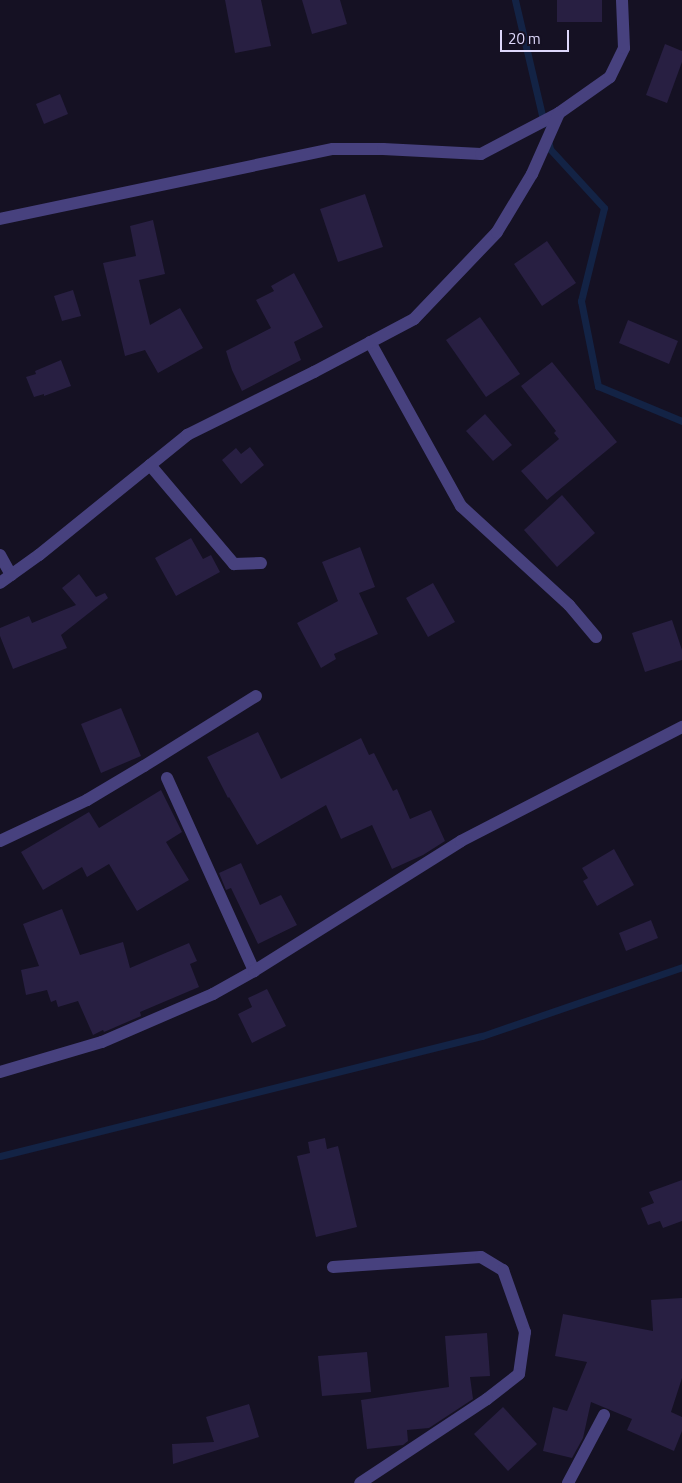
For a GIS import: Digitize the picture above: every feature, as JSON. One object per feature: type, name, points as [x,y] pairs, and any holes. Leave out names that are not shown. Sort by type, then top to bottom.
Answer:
[{"type":"street","points":[[0,219],[333,150],[383,149],[481,154],[559,112],[610,77],[624,48],[622,0]]},
{"type":"street","points":[[0,584],[187,435],[414,319],[497,232],[532,174],[559,112]]},
{"type":"street","points":[[370,342],[461,506],[569,605],[596,637]]},
{"type":"street","points":[[150,465],[234,564],[261,564]]},
{"type":"street","points":[[0,555],[11,575]]},
{"type":"street","points":[[0,841],[95,795],[256,696]]},
{"type":"street","points":[[0,1072],[102,1042],[213,994],[254,971],[461,841],[682,727]]},
{"type":"street","points":[[167,778],[254,971]]},
{"type":"street","points":[[333,1267],[481,1257],[503,1270],[525,1332],[519,1374],[487,1399],[360,1483]]},
{"type":"street","points":[[568,1483],[604,1416]]},
{"type":"building","points":[[225,0],[261,0],[271,46],[235,53]]},
{"type":"building","points":[[302,0],[340,0],[347,24],[312,34]]},
{"type":"building","points":[[557,0],[602,0],[602,22],[557,22]]},
{"type":"building","points":[[665,44],[682,51],[682,62],[667,103],[646,95]]},
{"type":"building","points":[[60,94],[68,114],[44,124],[36,104]]},
{"type":"building","points":[[365,194],[383,247],[338,262],[320,209]]},
{"type":"building","points":[[153,220],[165,274],[139,280],[150,325],[180,308],[203,348],[158,373],[145,350],[125,356],[103,263],[136,256],[130,226]]},
{"type":"building","points":[[547,241],[576,283],[542,306],[514,264]]},
{"type":"building","points":[[294,273],[323,327],[294,342],[301,360],[242,391],[226,351],[271,328],[256,300],[274,291],[271,286]]},
{"type":"building","points":[[73,290],[81,316],[62,321],[54,296]]},
{"type":"building","points":[[480,317],[520,374],[486,397],[446,340]]},
{"type":"building","points":[[628,320],[678,341],[669,364],[619,343]]},
{"type":"building","points":[[61,360],[71,386],[44,396],[44,394],[34,397],[26,377],[36,374],[35,371]]},
{"type":"building","points":[[552,362],[617,442],[547,500],[521,471],[559,439],[554,433],[556,431],[521,386]]},
{"type":"building","points":[[485,414],[512,445],[493,461],[466,431]]},
{"type":"building","points":[[250,447],[264,465],[241,484],[222,460],[236,448],[241,454]]},
{"type":"building","points":[[562,495],[595,533],[557,567],[524,530]]},
{"type":"building","points":[[191,538],[203,559],[211,555],[220,572],[176,596],[155,558]]},
{"type":"building","points":[[360,547],[375,587],[359,593],[378,634],[334,654],[336,659],[321,668],[297,623],[338,601],[322,562]]},
{"type":"building","points":[[79,574],[96,597],[105,593],[108,598],[61,635],[67,648],[13,669],[0,636],[0,628],[29,616],[32,623],[76,605],[62,588]]},
{"type":"building","points":[[433,583],[455,622],[428,637],[406,598]]},
{"type":"building","points":[[672,620],[682,650],[682,660],[645,672],[632,633]]},
{"type":"building","points":[[121,708],[141,756],[101,773],[81,724]]},
{"type":"building","points":[[258,732],[281,779],[361,738],[369,755],[374,753],[393,791],[397,789],[410,819],[431,810],[445,841],[423,855],[392,869],[372,825],[341,839],[326,805],[257,845],[228,798],[207,757]]},
{"type":"building","points":[[161,790],[182,832],[166,842],[189,880],[137,911],[109,864],[87,877],[82,867],[43,890],[21,852],[89,812],[99,828]]},
{"type":"building","points":[[614,849],[634,885],[597,906],[583,881],[588,878],[582,868]]},
{"type":"building","points":[[241,863],[260,905],[281,895],[297,925],[258,944],[231,888],[226,890],[219,873]]},
{"type":"building","points":[[62,909],[80,955],[123,942],[130,968],[189,943],[197,961],[190,964],[199,987],[140,1012],[141,1016],[93,1035],[78,1001],[58,1007],[56,1000],[51,1002],[47,990],[26,995],[21,970],[39,966],[23,924]]},
{"type":"building","points":[[651,920],[658,938],[626,951],[619,933]]},
{"type":"building","points":[[267,989],[286,1026],[252,1043],[238,1014],[252,1007],[248,998]]},
{"type":"building","points":[[325,1138],[327,1149],[338,1146],[357,1227],[316,1237],[297,1156],[310,1153],[308,1142]]},
{"type":"building","points":[[682,1180],[682,1221],[663,1228],[660,1221],[648,1225],[641,1208],[654,1203],[649,1192]]},
{"type":"building","points":[[682,1298],[682,1378],[671,1412],[682,1417],[682,1431],[674,1451],[627,1430],[632,1419],[591,1402],[583,1438],[572,1458],[543,1451],[553,1407],[567,1411],[587,1362],[555,1356],[563,1314],[653,1331],[651,1300]]},
{"type":"building","points":[[487,1333],[490,1376],[470,1377],[473,1399],[429,1428],[407,1430],[408,1441],[403,1445],[367,1449],[361,1400],[449,1387],[445,1336]]},
{"type":"building","points":[[367,1352],[371,1392],[322,1396],[318,1356]]},
{"type":"building","points":[[249,1404],[259,1437],[173,1464],[172,1444],[214,1442],[206,1417]]},
{"type":"building","points":[[503,1407],[537,1444],[508,1471],[474,1434]]},
{"type":"waterway","points":[[515,0],[544,124]]},
{"type":"waterway","points":[[548,139],[550,149],[604,208],[581,301],[598,386],[682,421]]},
{"type":"waterway","points":[[0,1156],[482,1036],[682,967]]}]
